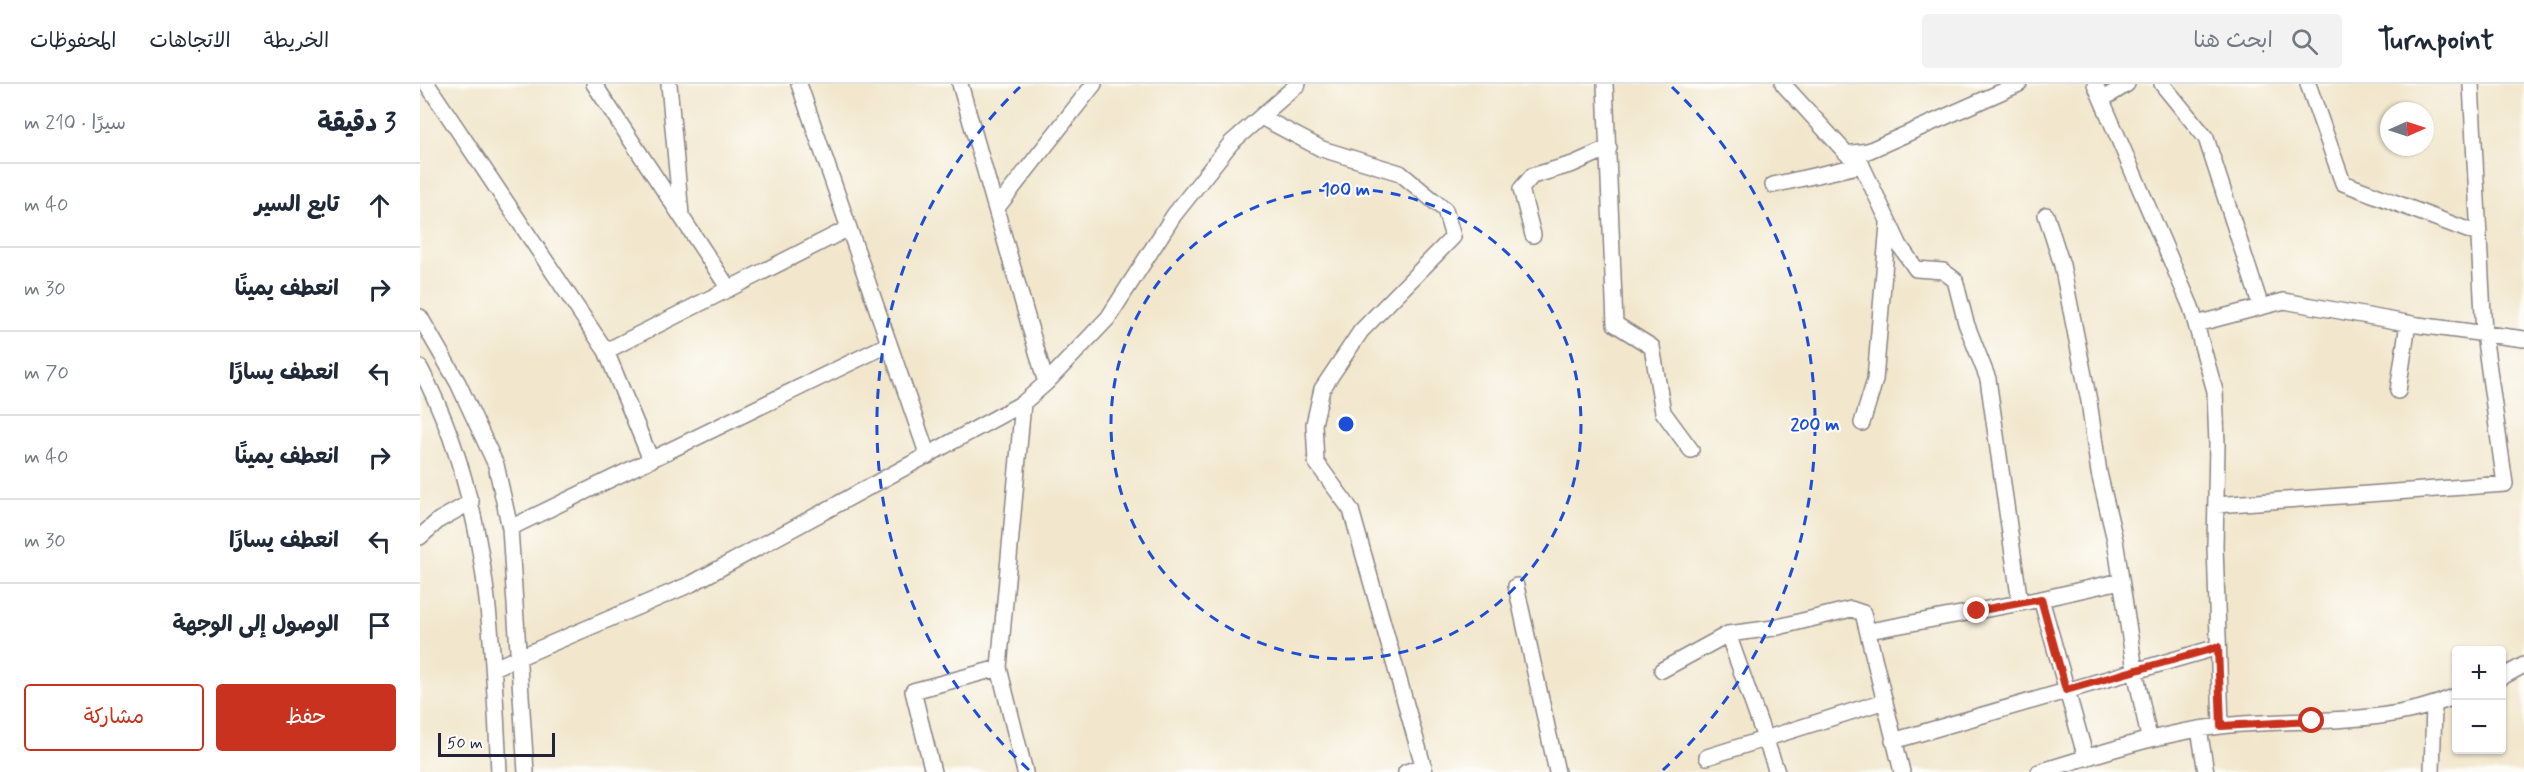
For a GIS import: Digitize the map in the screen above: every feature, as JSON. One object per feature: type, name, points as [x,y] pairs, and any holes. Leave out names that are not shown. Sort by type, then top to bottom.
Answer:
[{"type":"street","points":[[427,84],[606,351],[651,460]]},
{"type":"street","points":[[594,84],[729,289]]},
{"type":"street","points":[[669,84],[681,216]]},
{"type":"street","points":[[799,84],[928,456]]},
{"type":"street","points":[[960,84],[1046,383]]},
{"type":"street","points":[[996,209],[1094,84]]},
{"type":"street","points":[[494,668],[691,584],[1023,403],[1046,383],[1108,318],[1174,215],[1231,143],[1298,84]]},
{"type":"street","points":[[1605,84],[1615,324],[1652,347],[1663,412],[1691,450]]},
{"type":"street","points":[[1783,84],[1847,154],[1859,159],[1900,246],[1916,269],[1943,271],[1955,280],[1966,323],[1988,379],[2020,603]]},
{"type":"street","points":[[1773,185],[1859,159],[1868,151],[2019,84]]},
{"type":"street","points":[[2095,84],[2191,307],[2214,391],[2217,444],[2218,647],[2221,726]]},
{"type":"street","points":[[2103,99],[2127,84]]},
{"type":"street","points":[[2163,84],[2206,138],[2261,307]]},
{"type":"street","points":[[2308,84],[2343,183],[2478,234]]},
{"type":"street","points":[[2216,505],[2505,484],[2484,334],[2471,84]]},
{"type":"street","points":[[1261,117],[1322,149],[1400,173],[1445,210],[1453,237],[1360,331],[1322,389],[1314,424],[1316,462],[1351,510],[1424,769],[1406,772]]},
{"type":"street","points":[[1533,235],[1521,189],[1532,176],[1573,164],[1609,148]]},
{"type":"street","points":[[2046,215],[2062,265],[2121,581],[2134,670],[2149,738]]},
{"type":"street","points":[[1862,423],[1875,380],[1888,221]]},
{"type":"street","points":[[606,351],[849,228]]},
{"type":"street","points":[[2196,324],[2284,301],[2408,323],[2524,339]]},
{"type":"street","points":[[420,317],[458,383],[496,465],[510,528],[526,772]]},
{"type":"street","points":[[2398,391],[2408,323]]},
{"type":"street","points":[[510,528],[889,344]]},
{"type":"street","points":[[420,368],[437,400],[464,474],[480,538],[494,668],[499,772]]},
{"type":"street","points":[[1023,403],[999,668],[1025,772]]},
{"type":"street","points":[[420,537],[439,520],[471,502]]},
{"type":"street","points":[[1869,631],[2041,599],[2121,581]]},
{"type":"street","points":[[1516,586],[1557,772]]},
{"type":"street","points":[[2041,599],[2086,758]]},
{"type":"street","points":[[1662,670],[1728,634],[1774,628],[1851,609],[1863,613],[1902,772]]},
{"type":"street","points":[[1728,634],[1777,772]]},
{"type":"street","points":[[1893,741],[2218,647]]},
{"type":"street","points":[[2506,675],[2524,665]]},
{"type":"street","points":[[933,772],[913,691],[999,668]]},
{"type":"street","points":[[2039,772],[2149,738],[2199,729],[2357,719],[2434,706],[2452,698]]},
{"type":"street","points":[[1707,757],[1885,701]]},
{"type":"street","points":[[2432,772],[2434,706]]},
{"type":"street","points":[[2199,729],[2206,772]]},
{"type":"route","points":[[1977,611],[2041,599],[2066,690],[2218,647],[2221,726],[2312,721]]}]
